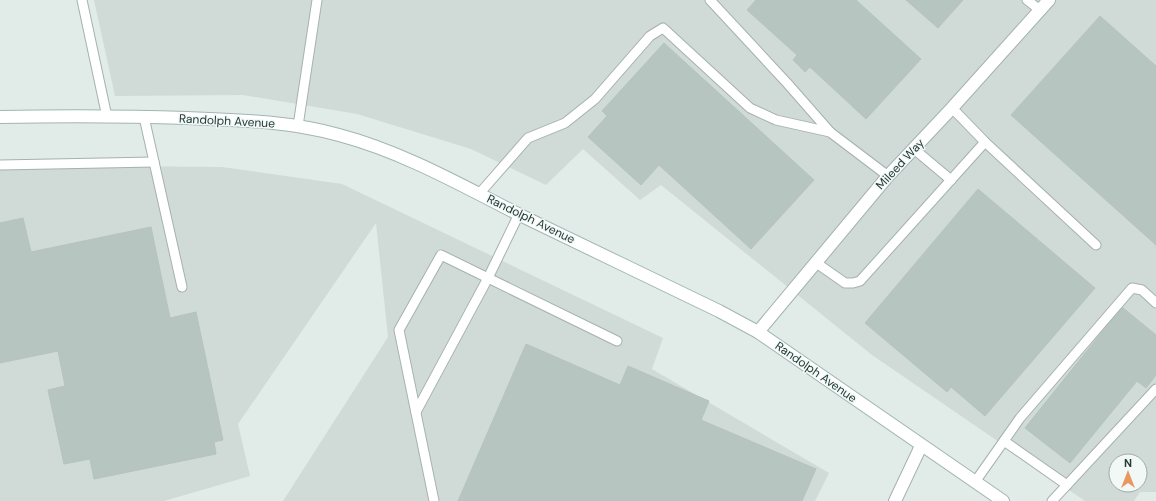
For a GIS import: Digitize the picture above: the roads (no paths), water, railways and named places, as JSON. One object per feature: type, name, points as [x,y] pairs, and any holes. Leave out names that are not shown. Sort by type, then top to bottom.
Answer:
[{"type":"main road","name":"Mileed Way","points":[[758,332],[888,176],[952,108],[1048,0]]},
{"type":"main road","name":"Randolph Avenue","points":[[0,117],[144,117],[244,120],[298,126],[338,135],[377,147],[415,163],[479,194],[719,311],[758,332],[1003,501]]},
{"type":"main road","points":[[895,501],[922,446]]},
{"type":"lane","points":[[82,0],[107,117]]},
{"type":"lane","points":[[298,126],[316,0]]},
{"type":"lane","points":[[710,0],[830,132],[888,176]]},
{"type":"lane","points":[[1027,0],[1040,10]]},
{"type":"lane","points":[[479,194],[528,138],[565,123],[589,104],[650,36],[663,28],[750,108],[776,120],[830,132]]},
{"type":"lane","points":[[952,108],[985,142],[1096,245]]},
{"type":"lane","points":[[144,117],[182,288]]},
{"type":"lane","points":[[815,262],[845,283],[860,281],[985,142]]},
{"type":"lane","points":[[914,149],[951,180]]},
{"type":"lane","points":[[0,165],[154,162]]},
{"type":"lane","points":[[416,412],[488,278],[519,214]]},
{"type":"lane","points":[[434,501],[398,330],[441,255],[617,342]]},
{"type":"lane","points":[[975,482],[1020,418],[1132,288],[1142,290],[1156,303]]},
{"type":"lane","points":[[1052,501],[1156,389]]},
{"type":"lane","points":[[1004,441],[1066,485]]}]
